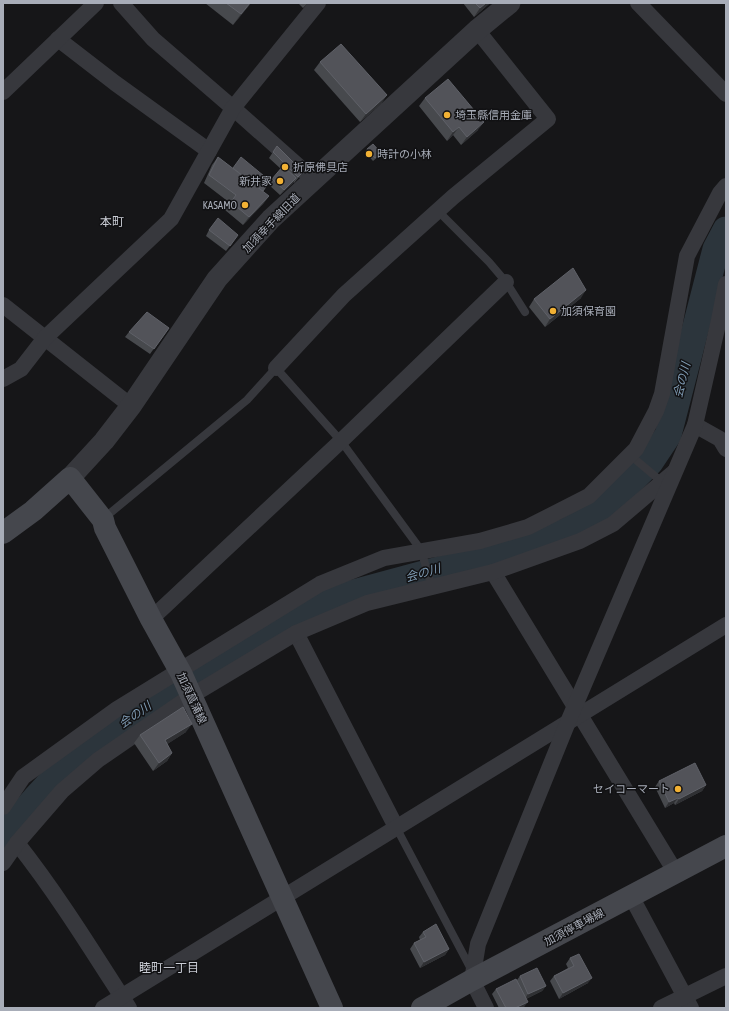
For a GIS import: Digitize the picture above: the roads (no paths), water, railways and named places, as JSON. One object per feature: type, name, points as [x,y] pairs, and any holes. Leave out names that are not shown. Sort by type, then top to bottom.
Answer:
[{"type":"main road","name":"加須菖蒲線","points":[[70,478],[103,520],[105,528],[185,683],[332,1008]]},
{"type":"main road","points":[[3,533],[33,511],[70,478]]},
{"type":"main road","name":"加須停車場線","points":[[422,1008],[473,977],[726,846]]},
{"type":"street","points":[[3,92],[96,3]]},
{"type":"street","points":[[121,3],[153,39],[314,180]]},
{"type":"street","points":[[3,379],[21,369],[45,338],[171,219],[210,151],[232,108],[318,3]]},
{"type":"street","name":"加須幸手線旧道","points":[[70,478],[104,441],[131,406],[218,279],[272,219],[477,30],[510,3]]},
{"type":"street","points":[[638,3],[726,94]]},
{"type":"street","points":[[276,368],[344,295],[438,211],[548,119],[477,30]]},
{"type":"street","points":[[58,39],[115,83],[210,151]]},
{"type":"street","points":[[3,863],[17,843],[62,791],[185,683],[320,584],[384,558],[421,550],[480,541],[528,527],[589,496],[636,449],[656,411],[662,394],[687,256],[720,194],[726,186]]},
{"type":"street","points":[[151,619],[506,282]]},
{"type":"street","points":[[3,807],[23,777],[117,709],[185,683],[296,633],[368,603],[493,572],[574,544],[613,524],[668,477],[679,464],[695,425],[726,284]]},
{"type":"street","points":[[3,306],[131,406]]},
{"type":"street","points":[[695,425],[724,441]]},
{"type":"street","points":[[486,1008],[473,977],[478,944],[574,715],[668,477]]},
{"type":"street","points":[[493,572],[574,715],[676,873]]},
{"type":"street","points":[[103,1008],[125,1002],[281,897],[396,827],[574,715],[726,625]]},
{"type":"street","points":[[296,633],[396,827]]},
{"type":"street","points":[[17,843],[77,925],[125,1002]]},
{"type":"street","points":[[631,896],[688,1002]]},
{"type":"street","points":[[661,1008],[688,1002],[726,976]]},
{"type":"lane","points":[[438,211],[489,262],[506,282],[525,312]]},
{"type":"lane","points":[[103,520],[247,400],[276,368],[341,440],[421,550],[432,587]]},
{"type":"lane","points":[[630,455],[668,477]]},
{"type":"lane","points":[[396,827],[473,977]]},
{"type":"waterway","name":"会の川","points":[[3,838],[9,829],[73,758],[239,644],[335,598],[468,562],[565,532],[601,512],[650,462],[668,435],[716,249],[726,230]]},
{"type":"place","name":"埼玉縣信用金庫","points":[[447,115]]},
{"type":"place","name":"時計の小林","points":[[369,154]]},
{"type":"place","name":"折原佛具店","points":[[285,167]]},
{"type":"place","name":"新井家","points":[[280,181]]},
{"type":"place","name":"KASAMO","points":[[245,205]]},
{"type":"place","name":"加須保育園","points":[[553,311]]},
{"type":"place","name":"セイコーマート","points":[[678,789]]},
{"type":"district","name":"本町","points":[[112,222]]},
{"type":"district","name":"睦町一丁目","points":[[169,968]]}]
